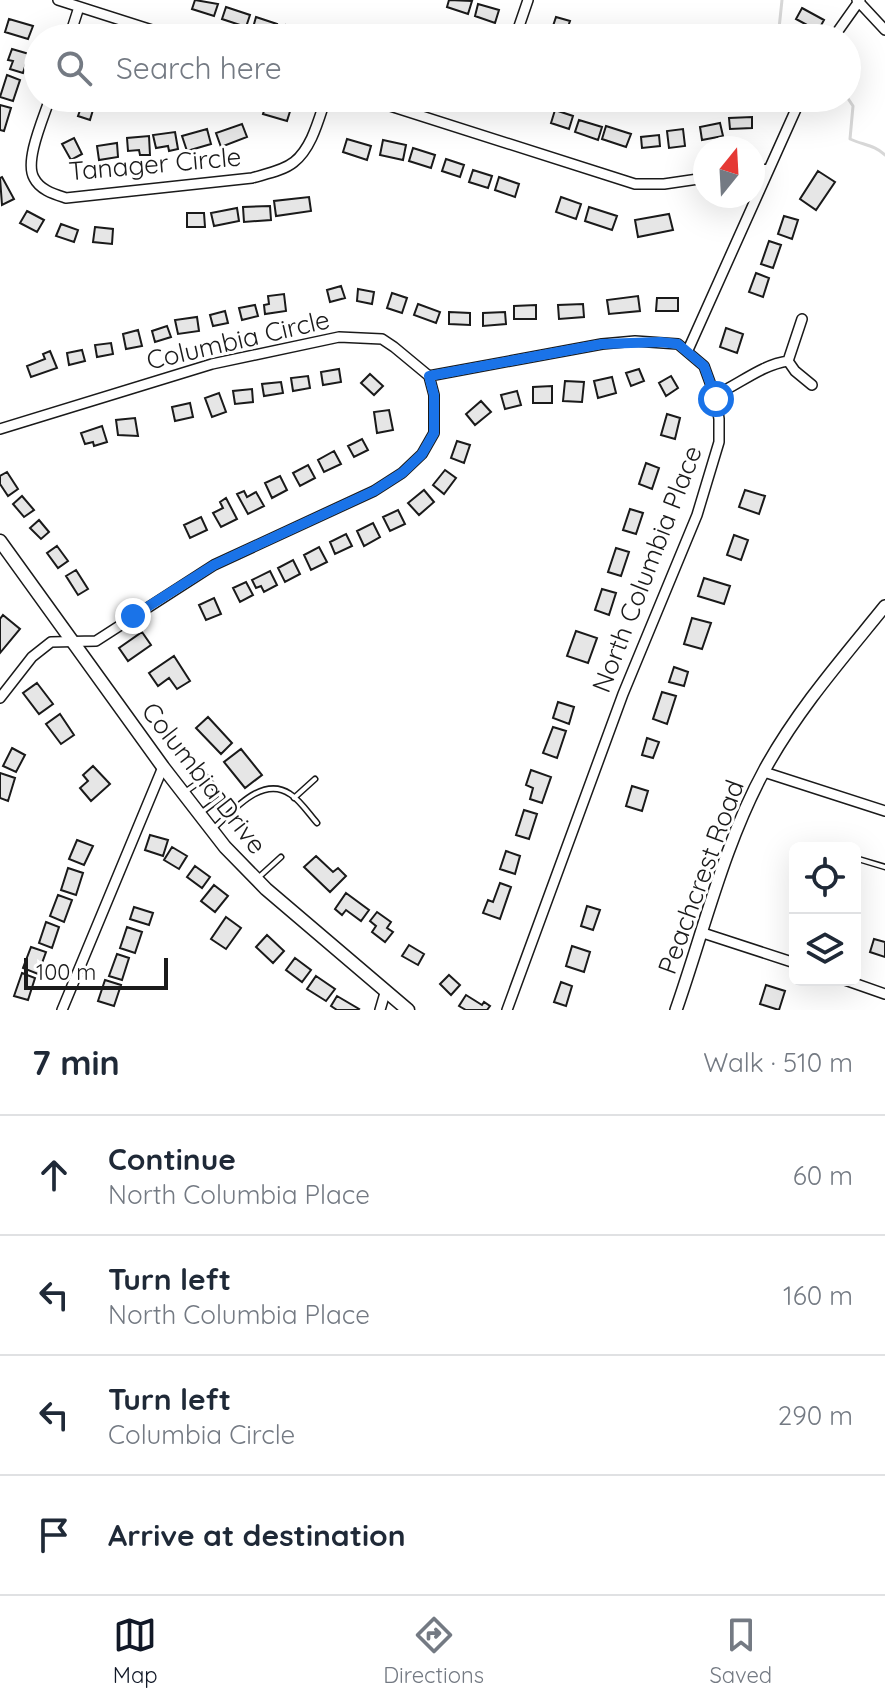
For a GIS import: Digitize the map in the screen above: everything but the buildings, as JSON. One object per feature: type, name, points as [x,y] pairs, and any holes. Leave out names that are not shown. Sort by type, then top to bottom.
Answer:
[{"type":"main road","name":"Columbia Drive","points":[[0,541],[212,830],[257,879],[408,1010]]},
{"type":"street","points":[[58,0],[133,24]]},
{"type":"street","points":[[520,24],[528,0]]},
{"type":"street","points":[[843,24],[859,1],[885,30]]},
{"type":"street","points":[[74,24],[79,7]]},
{"type":"street","name":"Tanager Circle","points":[[46,112],[31,166],[34,179],[48,192],[66,198],[252,178],[278,170],[295,162],[305,148],[320,112]]},
{"type":"street","points":[[409,112],[635,184],[693,179]]},
{"type":"street","points":[[0,698],[32,657],[51,642],[96,641],[214,565],[374,491],[402,473],[422,454],[434,433],[434,395],[429,376],[602,344],[660,342],[678,344],[688,350],[795,112]]},
{"type":"street","points":[[765,170],[769,169]]},
{"type":"street","points":[[788,361],[802,319]]},
{"type":"street","name":"Columbia Circle","points":[[0,429],[212,364],[339,337],[382,339],[429,376]]},
{"type":"street","name":"North Columbia Place","points":[[507,1010],[623,694],[697,515],[719,442],[715,395],[704,366],[688,350]]},
{"type":"street","points":[[788,361],[812,385]]},
{"type":"street","points":[[715,395],[738,385],[763,368],[788,361]]},
{"type":"street","name":"Peachcrest Road","points":[[676,1010],[707,914],[764,772],[806,704],[885,606]]},
{"type":"street","points":[[62,1010],[163,767]]},
{"type":"street","points":[[764,772],[885,811]]},
{"type":"street","points":[[703,933],[789,961]]},
{"type":"street","points":[[861,986],[885,994]]},
{"type":"street","points":[[380,1010],[385,993]]},
{"type":"lane","points":[[183,794],[206,777],[222,797],[199,814]]},
{"type":"lane","points":[[294,798],[315,779]]},
{"type":"lane","points":[[212,830],[261,790],[290,793],[317,823]]},
{"type":"lane","points":[[257,879],[281,857]]},
{"type":"lane","points":[[861,860],[885,867]]},
{"type":"waterway","points":[[779,24],[782,0]]},
{"type":"waterway","points":[[852,112],[850,139],[885,155]]},
{"type":"route","points":[[133,616],[214,565],[374,491],[402,473],[422,454],[434,433],[434,395],[429,376],[602,344],[660,342],[678,344],[704,366],[716,399]]}]
